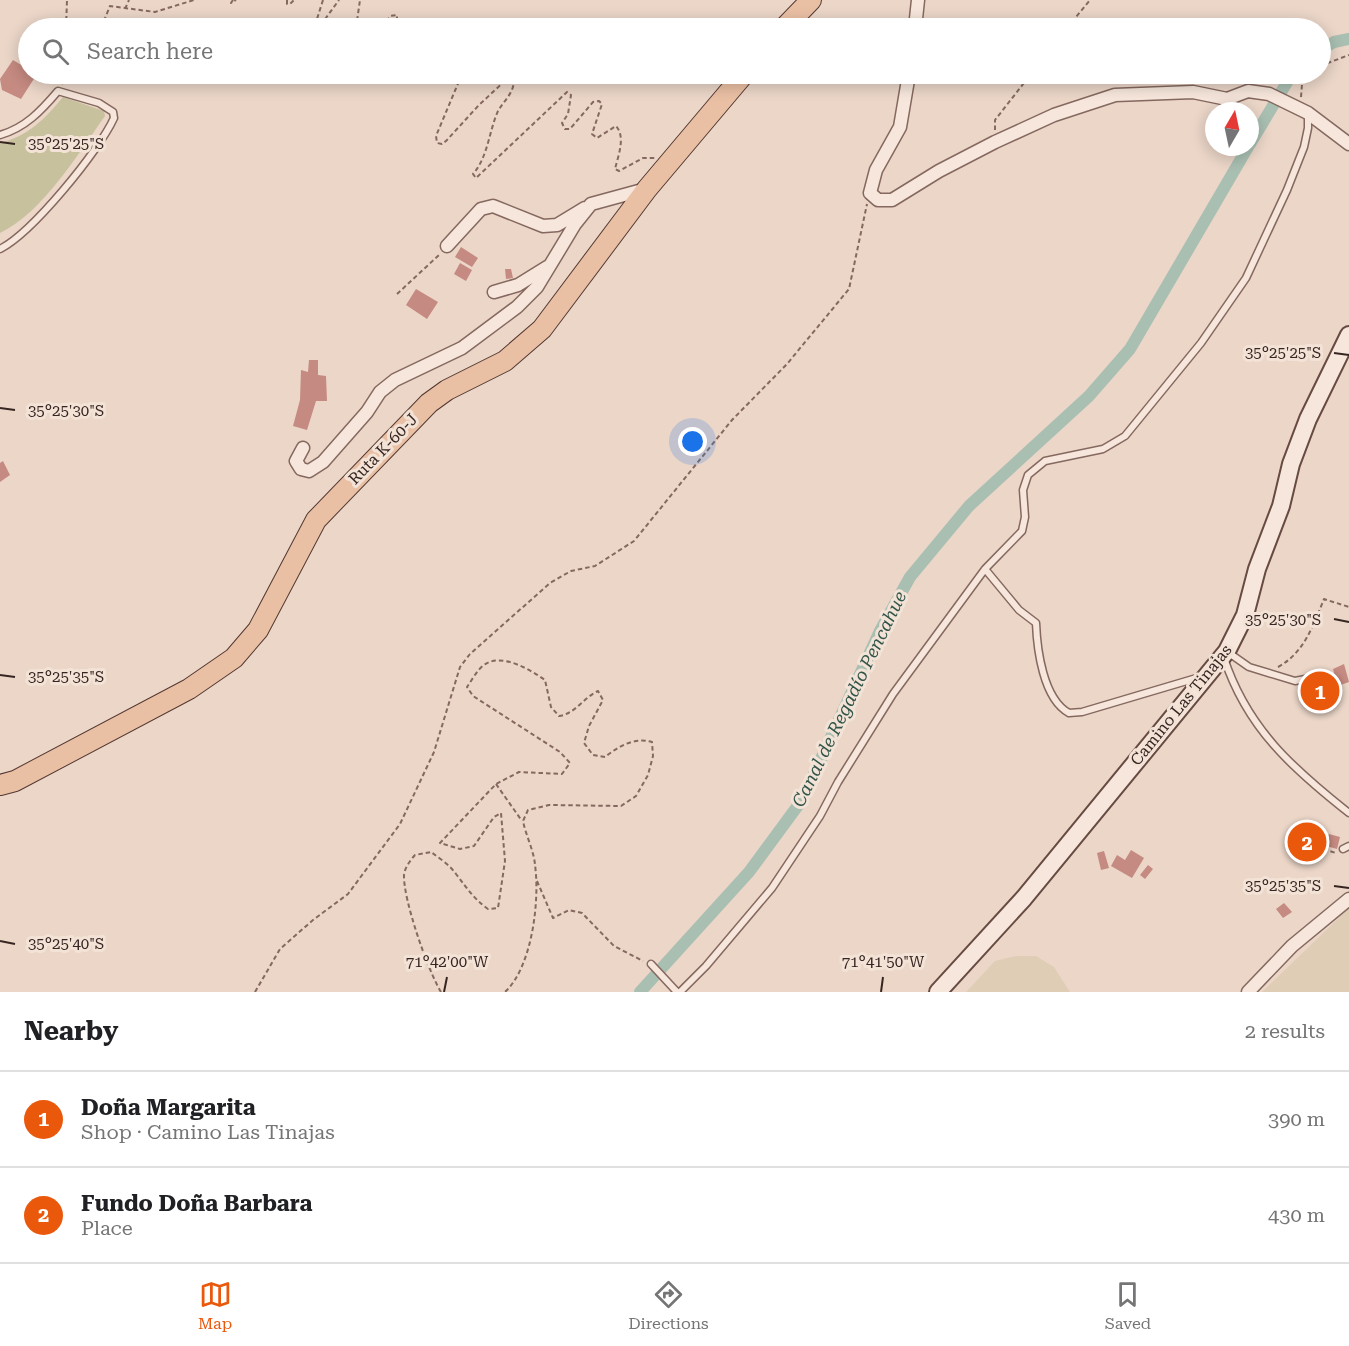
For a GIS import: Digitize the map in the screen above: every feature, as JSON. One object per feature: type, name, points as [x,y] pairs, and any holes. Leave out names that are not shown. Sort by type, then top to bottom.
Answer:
[{"type":"main road","points":[[794,18],[811,0]]},
{"type":"main road","name":"Ruta K-60-J","points":[[0,785],[15,781],[189,689],[234,658],[258,630],[307,534],[324,510],[429,403],[454,386],[505,361],[542,329],[647,189],[735,84]]},
{"type":"street","points":[[916,18],[918,0]]},
{"type":"street","points":[[907,84],[900,127],[876,170],[870,193],[878,200],[892,201],[939,171],[995,142],[1054,115],[1115,95],[1193,92],[1227,99],[1248,92],[1269,94],[1308,113],[1349,144]]},
{"type":"street","points":[[447,246],[481,208],[493,206],[534,222],[557,225],[591,204],[647,189]]},
{"type":"street","points":[[303,448],[296,461],[301,469],[309,471],[323,462],[367,412],[380,392],[395,381],[462,348],[490,329],[537,287],[575,224],[591,204]]},
{"type":"street","points":[[494,292],[518,285],[551,265]]},
{"type":"street","name":"Camino Las Tinajas","points":[[938,992],[1024,898],[1225,654],[1245,615],[1257,569],[1281,506],[1291,464],[1308,419],[1349,334]]},
{"type":"street","points":[[1248,992],[1292,946],[1349,899]]},
{"type":"lane","points":[[0,135],[19,128],[32,119],[58,91],[99,104],[113,112],[114,118],[47,209],[18,238],[0,249]]},
{"type":"lane","points":[[651,964],[678,992],[706,966],[772,888],[820,816],[892,694],[985,568],[1022,531],[1025,518],[1023,490],[1028,475],[1034,468],[1045,461],[1103,449],[1125,436],[1201,344],[1246,278],[1287,190],[1304,147],[1308,113]]},
{"type":"lane","points":[[985,568],[1018,610],[1036,623],[1036,649],[1055,702],[1069,713],[1082,712],[1205,676]]},
{"type":"lane","points":[[1225,654],[1249,667],[1295,681],[1326,675]]},
{"type":"lane","points":[[1225,654],[1234,688],[1277,750],[1310,782],[1349,813]]},
{"type":"path","points":[[66,18],[67,0]]},
{"type":"path","points":[[125,9],[129,0]]},
{"type":"path","points":[[105,18],[110,6],[155,12],[194,0]]},
{"type":"path","points":[[287,0],[287,4],[290,4],[294,0]]},
{"type":"path","points":[[317,18],[322,0]]},
{"type":"path","points":[[326,18],[339,0]]},
{"type":"path","points":[[357,18],[360,0]]},
{"type":"path","points":[[1075,18],[1090,0]]},
{"type":"path","points":[[1331,62],[1349,55]]},
{"type":"path","points":[[458,84],[436,136],[437,143],[442,144],[446,141],[502,84]]},
{"type":"path","points":[[513,84],[512,93],[499,110],[480,163],[472,174],[476,178],[567,92],[571,95],[572,101],[562,123],[565,129],[570,129],[593,102],[599,101],[602,104],[592,134],[597,138],[616,126],[620,129],[621,138],[615,169],[619,171],[643,158],[672,158]]},
{"type":"path","points":[[995,142],[995,120],[1023,84]]},
{"type":"path","points":[[1302,84],[1301,96],[1308,113]]},
{"type":"path","points":[[255,992],[280,950],[313,920],[348,894],[400,824],[434,752],[460,667],[470,654],[550,583],[571,570],[595,566],[634,541],[732,420],[787,364],[849,289],[870,193]]},
{"type":"path","points":[[397,294],[433,264],[447,246]]},
{"type":"path","points":[[1267,673],[1289,661],[1312,632],[1324,599],[1349,608]]},
{"type":"path","points":[[441,992],[412,916],[404,874],[407,864],[415,855],[431,852],[456,873],[464,888],[476,900],[488,909],[498,908],[505,861],[501,813],[494,817],[474,846],[460,849],[440,843],[496,784],[519,772],[562,774],[570,763],[560,752],[472,696],[467,687],[476,674],[485,663],[497,660],[515,664],[545,680],[551,707],[559,716],[569,715],[587,696],[598,691],[603,700],[589,726],[584,743],[593,755],[605,757],[615,749],[642,739],[652,742],[654,756],[648,775],[636,796],[621,806],[549,805],[528,810],[523,821]]},
{"type":"path","points":[[496,784],[523,821],[535,863],[536,879],[532,934],[524,964],[514,984],[505,992]]},
{"type":"path","points":[[1316,847],[1335,854],[1346,848]]},
{"type":"path","points":[[536,879],[553,918],[569,910],[582,913],[614,946],[651,964]]},
{"type":"shaded area","points":[[63,97],[104,111],[105,116],[45,197],[15,224],[0,233],[0,143],[19,136],[35,126]]},
{"type":"shaded area","points":[[1349,908],[1349,992],[1262,992]]},
{"type":"shaded area","points":[[1016,956],[1036,956],[1054,967],[1070,992],[966,992],[995,961]]},
{"type":"building","points":[[13,60],[18,63],[18,84],[31,84],[21,99],[2,90],[0,79]]},
{"type":"building","points":[[461,247],[478,258],[472,267],[455,257]]},
{"type":"building","points":[[460,263],[472,270],[466,281],[454,274]]},
{"type":"building","points":[[505,269],[511,269],[513,278],[506,279]]},
{"type":"building","points":[[416,289],[438,302],[427,319],[406,305]]},
{"type":"building","points":[[309,360],[318,360],[318,375],[326,376],[327,401],[316,401],[307,430],[293,426],[300,400],[301,370],[308,372]]},
{"type":"building","points":[[3,461],[10,475],[0,482],[0,463]]},
{"type":"building","points":[[1344,664],[1349,682],[1338,686],[1333,669]]},
{"type":"building","points":[[1325,679],[1333,694],[1316,703],[1308,688]]},
{"type":"building","points":[[1305,823],[1321,828],[1309,862],[1293,856]]},
{"type":"building","points":[[1329,834],[1340,837],[1337,849],[1326,846]]},
{"type":"building","points":[[1131,850],[1144,858],[1132,878],[1111,866],[1117,855],[1125,860]]},
{"type":"building","points":[[1104,851],[1109,868],[1101,870],[1097,853]]},
{"type":"building","points":[[1148,865],[1153,869],[1145,879],[1140,875]]},
{"type":"building","points":[[1284,903],[1292,912],[1283,918],[1276,909]]},
{"type":"waterway","name":"Canal de Regadío Pencahue","points":[[1331,44],[1349,39]]},
{"type":"waterway","name":"Canal de Regadío Pencahue","points":[[1259,129],[1286,84]]},
{"type":"waterway","name":"Canal de Regadío Pencahue","points":[[640,992],[749,872],[802,800],[880,631],[910,577],[969,506],[1089,396],[1130,349],[1243,156]]},
{"type":"place","name":"Doña Margarita","points":[[1320,691]]},
{"type":"place","name":"Fundo Doña Barbara","points":[[1307,842]]}]
